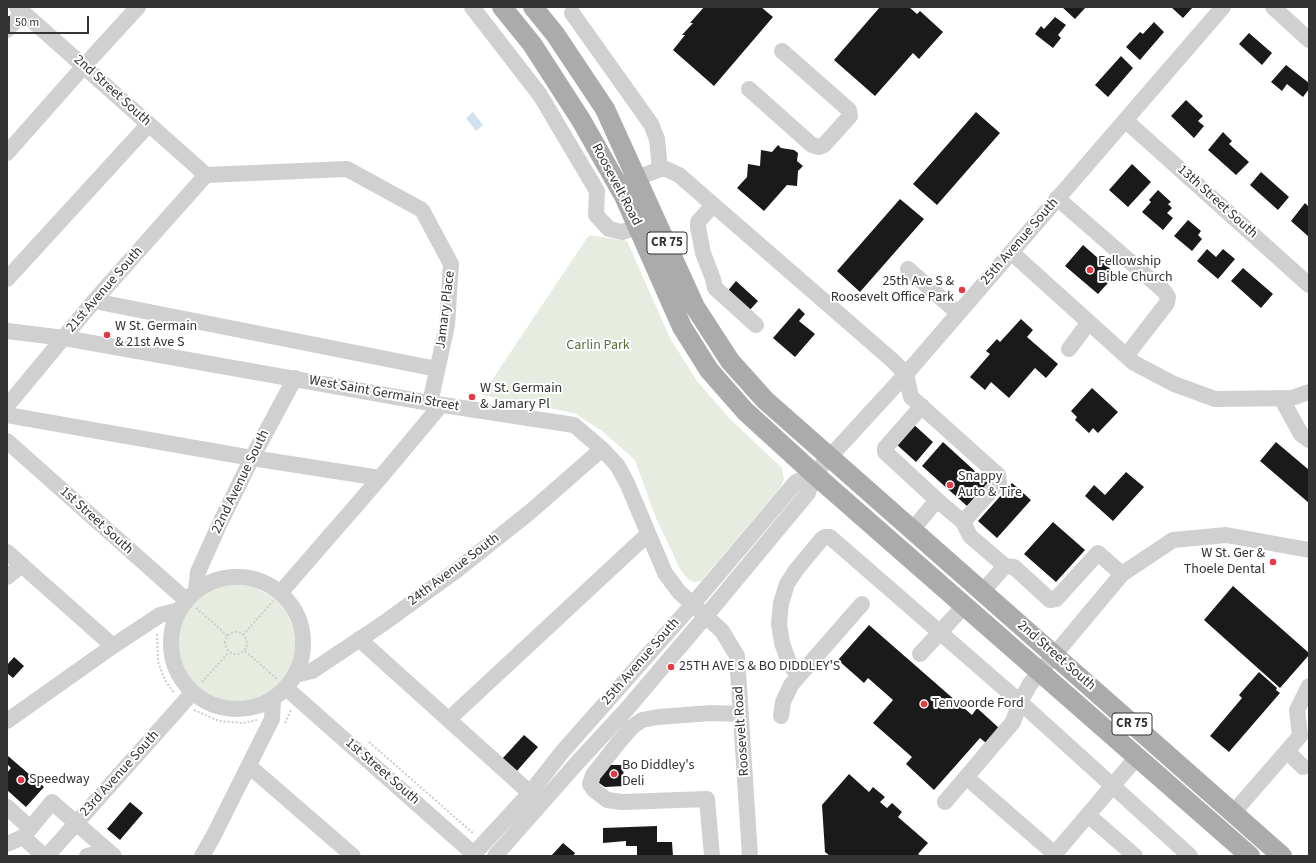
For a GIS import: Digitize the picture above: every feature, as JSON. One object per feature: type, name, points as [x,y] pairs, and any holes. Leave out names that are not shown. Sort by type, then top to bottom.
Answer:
[{"type":"main road","name":"Roosevelt Road","points":[[502,7],[532,44],[581,120],[618,186],[638,227],[682,327],[709,370],[745,411],[814,474]]},
{"type":"main road","name":"Roosevelt Road","points":[[533,7],[551,29],[605,109],[638,178],[695,307],[730,361],[765,400],[830,457]]},
{"type":"main road","name":"2nd Street South","points":[[830,457],[1282,856]]},
{"type":"main road","name":"2nd Street South","points":[[814,474],[1250,856]]},
{"type":"street","points":[[7,153],[138,7]]},
{"type":"street","points":[[472,7],[540,95],[597,191],[596,215],[609,229],[622,232],[638,227]]},
{"type":"street","name":"25th Avenue South","points":[[474,855],[530,793],[564,751],[692,605],[796,482],[814,474],[906,374],[1223,7]]},
{"type":"street","points":[[1273,7],[1309,40]]},
{"type":"street","points":[[7,30],[20,9]]},
{"type":"street","name":"2nd Street South","points":[[20,9],[206,175]]},
{"type":"street","points":[[551,29],[576,10],[651,124],[657,139],[660,170]]},
{"type":"street","points":[[749,89],[812,145],[822,146],[829,139],[850,113],[846,107],[782,51]]},
{"type":"street","name":"13th Street South","points":[[1125,120],[1309,285]]},
{"type":"street","points":[[7,279],[149,124]]},
{"type":"street","name":"Jamary Place","points":[[206,175],[347,169],[422,210],[452,264],[447,325],[437,369],[436,404],[380,478],[281,592]]},
{"type":"street","points":[[618,186],[660,170],[666,169],[679,175],[892,360],[906,374],[911,397],[998,475],[999,482],[963,522]]},
{"type":"street","name":"21st Avenue South","points":[[7,406],[94,301],[206,175]]},
{"type":"street","points":[[1058,198],[1164,291],[1168,297],[1167,303],[1130,359]]},
{"type":"street","points":[[713,205],[698,222],[698,227],[703,253],[714,279],[715,288],[756,325]]},
{"type":"street","points":[[1011,252],[1130,359],[1174,384],[1215,399],[1292,398],[1309,392]]},
{"type":"street","points":[[908,269],[958,313]]},
{"type":"street","points":[[94,301],[437,369]]},
{"type":"street","points":[[1069,349],[1089,322]]},
{"type":"street","name":"West Saint Germain Street","points":[[7,331],[64,338],[436,404],[574,425],[602,449],[617,465],[626,482],[647,535],[665,574],[679,592],[706,617]]},
{"type":"street","name":"22nd Avenue South","points":[[281,592],[295,610],[303,631],[303,654],[296,675],[286,688],[273,699],[253,707],[232,709],[211,704],[193,692],[179,675],[172,654],[172,631],[252,458],[295,378]]},
{"type":"street","points":[[1281,398],[1306,435]]},
{"type":"street","points":[[922,406],[885,448],[885,452],[963,522],[970,536],[1006,566],[1014,567],[1050,600],[1056,599],[1098,553],[1122,574]]},
{"type":"street","points":[[7,415],[252,458],[380,478]]},
{"type":"street","name":"1st Street South","points":[[7,441],[187,600]]},
{"type":"street","name":"24th Avenue South","points":[[296,675],[312,671],[457,570],[530,512],[602,449]]},
{"type":"street","name":"25th Avenue South","points":[[495,856],[626,710],[706,617],[808,493],[814,474]]},
{"type":"street","points":[[912,530],[938,500]]},
{"type":"street","points":[[449,719],[647,535]]},
{"type":"street","points":[[945,802],[1013,722],[1020,702],[1030,684],[1055,656],[1122,574],[1173,540],[1226,536],[1309,550]]},
{"type":"street","points":[[796,672],[790,665],[782,643],[779,619],[781,603],[792,576],[825,537],[834,540],[1020,702],[1190,856]]},
{"type":"street","points":[[7,552],[113,646]]},
{"type":"street","points":[[7,578],[22,565]]},
{"type":"street","points":[[982,592],[1006,566]]},
{"type":"street","points":[[7,721],[113,646],[160,615],[187,600],[216,579],[239,576],[261,580],[281,592]]},
{"type":"street","points":[[781,716],[790,685],[862,604]]},
{"type":"street","points":[[920,654],[965,605]]},
{"type":"street","name":"Roosevelt Road","points":[[706,617],[722,630],[737,656],[750,856]]},
{"type":"street","points":[[359,639],[530,793]]},
{"type":"street","points":[[1233,813],[1300,736],[1298,710],[1309,686]]},
{"type":"street","name":"1st Street South","points":[[286,688],[474,855]]},
{"type":"street","name":"23rd Avenue South","points":[[47,856],[193,692]]},
{"type":"street","points":[[202,856],[272,719],[273,699]]},
{"type":"street","points":[[626,710],[642,720]]},
{"type":"street","points":[[712,856],[707,799],[622,802],[607,800],[594,790],[590,784],[593,775],[619,742],[632,727],[642,720],[658,717],[711,713],[740,714]]},
{"type":"street","points":[[564,751],[593,775]]},
{"type":"street","points":[[1287,751],[1304,766]]},
{"type":"street","points":[[966,777],[1055,855],[1137,757]]},
{"type":"street","points":[[249,766],[352,856]]},
{"type":"street","points":[[7,844],[26,832],[52,802],[114,856]]},
{"type":"street","points":[[9,813],[44,856]]},
{"type":"street","points":[[1088,815],[1135,856]]},
{"type":"street","points":[[87,856],[98,853],[101,856]]},
{"type":"path","points":[[243,635],[281,592]]},
{"type":"path","points":[[187,600],[228,636]]},
{"type":"path","points":[[234,632],[243,635],[248,644],[245,651],[239,654],[229,652],[226,646],[228,636],[234,632]]},
{"type":"path","points":[[245,651],[286,688]]},
{"type":"path","points":[[193,692],[229,652]]},
{"type":"green space","name":"Carlin Park","points":[[589,235],[627,241],[670,338],[697,381],[729,418],[782,468],[784,479],[780,488],[701,581],[695,582],[689,580],[681,571],[656,518],[635,460],[601,430],[574,413],[482,395]]},
{"type":"green space","points":[[236,585],[258,590],[269,595],[285,611],[290,622],[295,644],[290,666],[285,677],[269,693],[258,698],[236,703],[214,698],[203,693],[187,677],[182,666],[177,644],[182,622],[187,611],[203,595],[214,590]]},
{"type":"water","points":[[473,112],[483,125],[476,131],[466,118]]},
{"type":"building","points":[[704,7],[761,7],[773,17],[714,86],[673,50],[685,35],[682,35],[693,23],[690,23]]},
{"type":"building","points":[[880,7],[909,7],[917,14],[920,11],[943,32],[919,59],[913,53],[875,96],[834,60]]},
{"type":"building","points":[[1062,7],[1086,7],[1075,19]]},
{"type":"building","points":[[1171,7],[1193,7],[1183,18]]},
{"type":"building","points":[[1055,17],[1066,25],[1058,35],[1061,38],[1053,48],[1035,34],[1041,26],[1044,29]]},
{"type":"building","points":[[1154,22],[1164,32],[1140,60],[1126,47],[1140,32],[1143,34]]},
{"type":"building","points":[[1249,33],[1272,53],[1262,65],[1239,44]]},
{"type":"building","points":[[1121,56],[1133,68],[1108,97],[1095,85]]},
{"type":"building","points":[[1286,65],[1309,83],[1309,89],[1303,97],[1287,84],[1282,91],[1271,82]]},
{"type":"building","points":[[1186,100],[1203,116],[1198,121],[1204,126],[1194,138],[1171,116]]},
{"type":"building","points":[[976,112],[1000,133],[937,205],[913,184]]},
{"type":"building","points":[[1223,132],[1232,141],[1229,144],[1249,162],[1236,175],[1208,150]]},
{"type":"building","points":[[778,145],[781,148],[794,150],[798,153],[797,161],[803,166],[798,171],[797,186],[787,185],[764,211],[737,188],[747,177],[748,164],[760,166],[761,150],[772,152]]},
{"type":"building","points":[[1132,164],[1151,182],[1128,207],[1109,190]]},
{"type":"building","points":[[1261,172],[1289,197],[1278,210],[1250,185]]},
{"type":"building","points":[[1158,190],[1171,202],[1168,204],[1172,208],[1167,213],[1173,218],[1163,230],[1142,212],[1151,202],[1149,200]]},
{"type":"building","points":[[900,199],[924,219],[860,292],[837,271]]},
{"type":"building","points":[[1305,203],[1309,207],[1309,237],[1291,221]]},
{"type":"building","points":[[1188,220],[1201,231],[1198,235],[1202,239],[1192,251],[1174,236]]},
{"type":"building","name":"Fellowship Bible Church","points":[[1083,245],[1116,274],[1098,294],[1065,266]]},
{"type":"building","points":[[1207,249],[1216,257],[1223,249],[1235,259],[1218,279],[1197,261]]},
{"type":"building","points":[[1243,268],[1273,294],[1261,308],[1231,281]]},
{"type":"building","points":[[736,281],[758,301],[748,312],[726,293]]},
{"type":"building","points":[[799,308],[805,314],[799,321],[815,334],[795,357],[773,338]]},
{"type":"building","points":[[1021,319],[1033,330],[1027,337],[1058,364],[1046,378],[1035,368],[1009,398],[991,382],[985,390],[970,377],[990,354],[986,351],[997,339],[1000,342]]},
{"type":"building","points":[[1092,388],[1118,412],[1098,433],[1093,428],[1089,433],[1075,420],[1077,417],[1071,411]]},
{"type":"building","points":[[912,423],[933,442],[916,462],[895,443]]},
{"type":"building","points":[[943,442],[988,483],[967,506],[922,466]]},
{"type":"building","points":[[1276,442],[1309,470],[1309,503],[1260,461]]},
{"type":"building","points":[[1126,472],[1144,487],[1113,521],[1085,496],[1094,485],[1105,495]]},
{"type":"building","points":[[1012,483],[1031,500],[997,538],[978,521]]},
{"type":"building","points":[[1053,522],[1085,550],[1056,582],[1024,554]]},
{"type":"building","points":[[1233,586],[1309,653],[1309,655],[1280,688],[1204,620]]},
{"type":"building","name":"Tenvoorde Ford","points":[[869,625],[972,715],[977,708],[999,728],[986,743],[980,738],[934,790],[906,764],[912,757],[873,723],[893,700],[868,678],[864,683],[838,660]]},
{"type":"building","points":[[14,657],[24,666],[13,678],[7,673],[7,665]]},
{"type":"building","points":[[1259,672],[1277,688],[1276,690],[1280,693],[1229,752],[1210,736],[1242,698],[1239,695]]},
{"type":"building","points":[[524,735],[538,747],[516,772],[502,759]]},
{"type":"building","name":"Speedway","points":[[8,756],[44,787],[26,807],[7,790],[7,773],[11,768],[7,764]]},
{"type":"building","name":"Bo Diddley's Deli","points":[[609,765],[623,765],[624,786],[605,787],[599,783],[600,778],[608,769]]},
{"type":"building","points":[[849,774],[869,792],[873,787],[885,797],[880,802],[887,808],[892,803],[902,812],[898,817],[928,843],[918,854],[921,856],[830,856],[825,852],[822,805]]},
{"type":"building","points":[[130,802],[143,813],[120,840],[107,829]]},
{"type":"building","points":[[657,826],[657,842],[672,842],[673,856],[637,856],[637,846],[626,846],[626,841],[603,843],[603,828]]},
{"type":"building","points":[[563,843],[575,853],[573,856],[551,856]]},
{"type":"place","name":"Fellowship Bible Church","points":[[1090,270]]},
{"type":"place","name":"25th Ave S & Roosevelt Office Park","points":[[962,290]]},
{"type":"place","name":"W St. Germain & 21st Ave S","points":[[107,335]]},
{"type":"place","name":"W St. Germain & Jamary Pl","points":[[472,397]]},
{"type":"place","name":"Snappy Auto & Tire","points":[[950,485]]},
{"type":"place","name":"W St. Ger & Thoele Dental","points":[[1273,562]]},
{"type":"place","name":"25TH AVE S & BO DIDDLEY'S","points":[[671,667]]},
{"type":"place","name":"Tenvoorde Ford","points":[[924,704]]},
{"type":"place","name":"Bo Diddley's Deli","points":[[614,774]]},
{"type":"place","name":"Speedway","points":[[21,780]]}]
